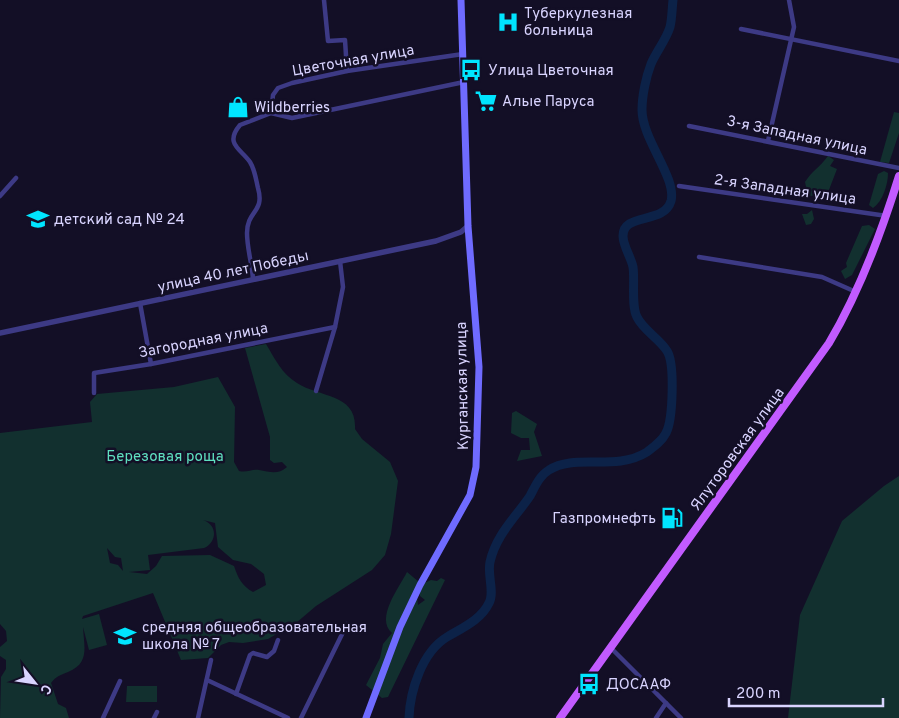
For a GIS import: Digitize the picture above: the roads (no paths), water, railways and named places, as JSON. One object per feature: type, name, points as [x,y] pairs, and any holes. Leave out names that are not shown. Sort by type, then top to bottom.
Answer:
[{"type":"main road","name":"Курганская улица","points":[[366,718],[400,626],[420,585],[470,495],[476,466],[479,367],[468,226],[461,0]]},
{"type":"main road","name":"Ялуторовская улица","points":[[560,718],[829,344],[856,292],[887,216],[899,176]]},
{"type":"street","points":[[324,0],[328,41],[345,40],[347,71]]},
{"type":"street","points":[[768,141],[794,27],[789,0]]},
{"type":"street","points":[[741,29],[899,61]]},
{"type":"street","name":"Цветочная улица","points":[[271,113],[273,95],[278,88],[302,80],[347,71],[463,54]]},
{"type":"street","points":[[253,279],[247,234],[250,217],[258,209],[261,199],[253,169],[235,147],[234,137],[240,125],[271,113],[292,118],[464,82]]},
{"type":"street","name":"3-я Западная улица","points":[[690,126],[899,168]]},
{"type":"street","points":[[0,196],[16,178]]},
{"type":"street","name":"2-я Западная улица","points":[[679,186],[887,216]]},
{"type":"street","name":"улица 40 лет Победы","points":[[0,333],[436,241],[461,232],[468,226]]},
{"type":"street","points":[[699,257],[822,278],[856,292]]},
{"type":"street","points":[[316,391],[335,327],[343,287],[340,261]]},
{"type":"street","points":[[140,303],[151,364]]},
{"type":"street","name":"Загородная улица","points":[[94,393],[94,373],[151,364],[335,327]]},
{"type":"street","points":[[301,718],[347,624]]},
{"type":"street","points":[[236,694],[250,654],[267,657],[274,651],[278,640]]},
{"type":"street","points":[[611,648],[681,718]]},
{"type":"street","points":[[198,718],[211,660]]},
{"type":"street","points":[[207,680],[288,718]]},
{"type":"street","points":[[104,718],[120,681]]},
{"type":"street","points":[[656,718],[666,703]]},
{"type":"street","points":[[154,718],[157,712]]},
{"type":"waterway","points":[[409,718],[415,684],[424,662],[431,652],[438,644],[476,619],[486,609],[491,599],[489,567],[493,552],[501,535],[543,475],[559,465],[622,461],[635,458],[653,448],[666,433],[672,392],[670,357],[664,347],[643,326],[635,312],[633,267],[624,244],[623,236],[625,229],[630,224],[661,213],[671,201],[669,181],[647,133],[642,110],[649,69],[670,27],[673,0]]},
{"type":"place","name":"Туберкулезная больница","points":[[508,22]]},
{"type":"place","name":"Улица Цветочная","points":[[471,70]]},
{"type":"place","name":"Алые Паруса","points":[[486,101]]},
{"type":"place","name":"Wildberries","points":[[238,107]]},
{"type":"place","name":"детский сад № 24","points":[[38,219]]},
{"type":"place","name":"Газпромнефть","points":[[672,518]]},
{"type":"place","name":"средняя общеобразовательная школа № 7","points":[[125,636]]},
{"type":"place","name":"ДОСААФ","points":[[589,684]]},
{"type":"park label","name":"Березовая роща","points":[[165,456]]}]
